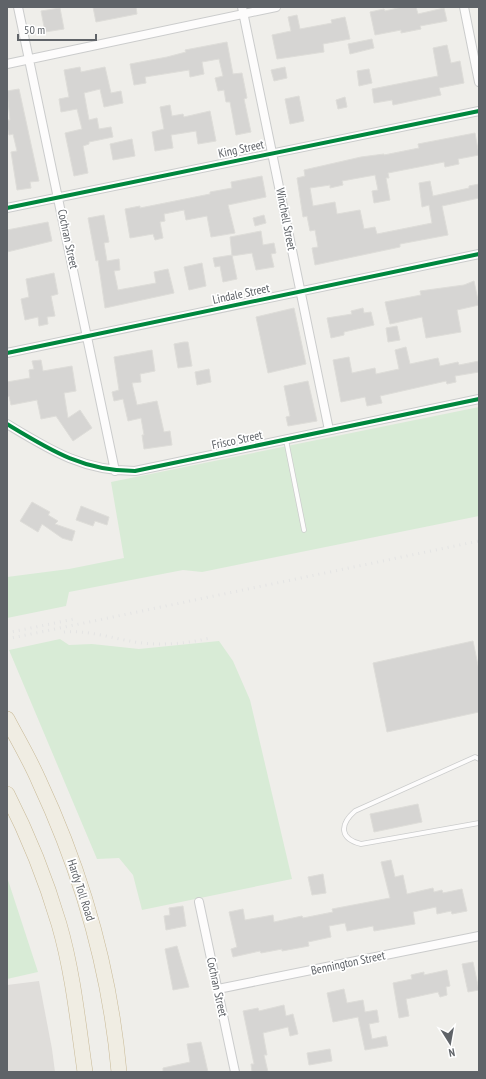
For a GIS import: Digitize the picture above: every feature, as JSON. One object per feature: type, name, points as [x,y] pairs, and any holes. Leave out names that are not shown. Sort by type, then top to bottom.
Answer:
[{"type":"highway","name":"Hardy Toll Road","points":[[7,719],[39,781],[73,862],[86,901],[100,956],[115,1032],[119,1072]]},
{"type":"highway","points":[[7,794],[42,871],[59,926],[75,1000],[85,1072]]},
{"type":"street","name":"Cochran Street","points":[[18,7],[59,197],[115,471]]},
{"type":"street","points":[[7,64],[242,10],[276,7]]},
{"type":"street","points":[[464,7],[479,82]]},
{"type":"street","name":"Winchell Street","points":[[242,10],[273,153],[328,430]]},
{"type":"street","name":"King Street","points":[[7,208],[479,111]]},
{"type":"street","name":"Lindale Street","points":[[7,353],[479,254]]},
{"type":"street","name":"Frisco Street","points":[[7,424],[71,459],[90,467],[115,471],[135,472],[479,399]]},
{"type":"street","name":"Cochran Street","points":[[199,902],[235,1072]]},
{"type":"street","name":"Bennington Street","points":[[218,989],[479,936]]},
{"type":"lane","points":[[286,440],[304,530]]},
{"type":"lane","points":[[479,759],[476,757],[355,811],[347,818],[344,825],[345,835],[351,842],[361,844],[479,823]]},
{"type":"shaded area","points":[[39,981],[55,1072],[7,1072],[7,985]]},
{"type":"green space","points":[[479,407],[479,516],[202,572],[183,570],[69,592],[66,606],[7,618],[7,577],[69,569],[124,558],[111,482]]},
{"type":"green space","points":[[60,639],[69,645],[92,644],[139,649],[219,641],[233,661],[250,700],[292,879],[142,910],[133,875],[119,858],[97,859],[9,650]]},
{"type":"green space","points":[[7,877],[38,972],[7,979]]},
{"type":"building","points":[[93,7],[136,7],[137,14],[96,22]]},
{"type":"building","points":[[402,7],[416,7],[418,14],[444,8],[447,21],[420,26],[421,29],[401,33],[401,30],[375,35],[370,12],[384,9],[385,11]]},
{"type":"building","points":[[60,8],[64,29],[45,32],[41,11]]},
{"type":"building","points":[[297,15],[300,29],[332,23],[331,20],[345,17],[350,39],[323,44],[324,52],[277,59],[272,35],[291,31],[288,17]]},
{"type":"building","points":[[372,39],[374,48],[350,54],[348,44]]},
{"type":"building","points":[[227,42],[233,74],[242,73],[247,98],[244,99],[251,132],[236,135],[230,102],[226,102],[224,90],[218,91],[215,78],[223,76],[219,59],[202,62],[204,74],[190,77],[189,70],[145,77],[146,83],[134,85],[130,64],[167,57],[186,52],[185,50]]},
{"type":"building","points":[[447,45],[451,63],[460,61],[464,83],[439,88],[441,95],[393,105],[392,100],[374,103],[372,89],[438,76],[433,48]]},
{"type":"building","points":[[80,67],[81,72],[105,67],[111,93],[121,91],[123,103],[104,107],[100,89],[84,93],[89,120],[97,118],[99,129],[111,127],[113,137],[89,142],[89,144],[83,146],[88,173],[74,176],[65,133],[82,129],[77,109],[61,112],[59,99],[69,97],[64,70]]},
{"type":"building","points":[[285,67],[287,78],[274,81],[271,70]]},
{"type":"building","points":[[369,69],[372,83],[359,86],[357,71]]},
{"type":"building","points":[[19,89],[39,181],[30,182],[31,188],[17,190],[11,152],[17,151],[13,134],[9,135],[7,126],[7,120],[10,120],[7,91]]},
{"type":"building","points":[[299,96],[304,121],[290,124],[285,99]]},
{"type":"building","points":[[345,97],[347,107],[338,109],[336,100]]},
{"type":"building","points":[[170,105],[172,116],[183,114],[184,117],[210,111],[216,141],[198,144],[196,131],[171,135],[173,148],[155,151],[152,132],[164,129],[160,107]]},
{"type":"building","points":[[475,133],[479,155],[458,159],[459,164],[445,167],[444,162],[388,173],[389,178],[386,178],[390,200],[374,203],[372,191],[378,190],[375,175],[342,181],[343,185],[330,188],[330,185],[310,188],[313,206],[335,202],[337,214],[360,210],[364,229],[375,227],[377,234],[432,223],[429,205],[422,207],[419,183],[430,181],[433,196],[469,188],[469,186],[479,184],[479,198],[442,206],[448,235],[400,244],[400,247],[315,265],[312,248],[318,247],[315,230],[310,231],[307,216],[303,217],[297,178],[305,176],[304,170],[361,157],[384,155],[419,148],[418,144]]},
{"type":"building","points":[[132,139],[135,156],[113,160],[110,144]]},
{"type":"building","points":[[262,176],[266,197],[228,205],[235,233],[211,237],[207,216],[186,220],[184,210],[164,214],[165,221],[160,222],[163,238],[155,240],[153,234],[130,238],[125,209],[140,206],[140,208],[210,194],[210,192],[232,188],[231,182]]},
{"type":"building","points":[[104,215],[109,242],[104,243],[107,261],[119,259],[120,270],[114,271],[118,290],[156,283],[154,272],[168,269],[174,293],[105,308],[98,260],[96,261],[88,218]]},
{"type":"building","points":[[264,215],[266,223],[255,226],[253,218]]},
{"type":"building","points":[[48,222],[52,241],[7,252],[7,230]]},
{"type":"building","points":[[261,231],[263,245],[274,243],[276,253],[271,254],[274,267],[256,270],[252,253],[232,256],[230,237]]},
{"type":"building","points":[[232,255],[237,279],[223,282],[220,266],[215,267],[213,258]]},
{"type":"building","points":[[202,263],[206,286],[189,290],[184,267]]},
{"type":"building","points":[[54,273],[58,294],[51,296],[55,316],[47,317],[48,324],[39,326],[38,317],[25,320],[21,299],[29,297],[26,279]]},
{"type":"building","points":[[474,281],[479,305],[457,310],[461,332],[426,338],[422,317],[390,324],[385,302],[421,295],[420,291],[464,285]]},
{"type":"building","points":[[294,308],[306,364],[268,373],[256,317]]},
{"type":"building","points":[[363,308],[364,313],[371,312],[374,325],[344,332],[344,335],[331,338],[327,318],[352,314],[351,311]]},
{"type":"building","points":[[397,326],[400,340],[388,342],[386,328]]},
{"type":"building","points":[[188,342],[192,366],[178,368],[174,344]]},
{"type":"building","points":[[406,347],[410,364],[438,358],[440,366],[458,362],[459,365],[479,361],[479,372],[455,376],[456,382],[447,384],[446,381],[380,396],[382,403],[367,406],[365,397],[341,402],[333,360],[349,357],[352,373],[375,368],[376,374],[399,369],[395,350]]},
{"type":"building","points":[[152,350],[155,371],[140,374],[141,382],[132,383],[137,405],[157,401],[164,432],[170,431],[172,445],[144,449],[142,435],[144,435],[141,418],[128,421],[123,399],[114,401],[112,392],[119,390],[114,357]]},
{"type":"building","points":[[41,360],[43,371],[72,366],[76,391],[64,393],[68,418],[80,410],[92,428],[73,441],[56,416],[41,419],[37,400],[11,405],[9,396],[7,397],[7,382],[30,378],[29,370],[34,369],[32,361]]},
{"type":"building","points":[[209,369],[211,382],[197,385],[195,372]]},
{"type":"building","points":[[308,381],[317,421],[288,426],[286,417],[290,416],[284,386]]},
{"type":"building","points":[[32,502],[50,512],[48,515],[58,521],[55,524],[75,531],[72,541],[62,538],[42,524],[38,532],[20,521]]},
{"type":"building","points":[[81,506],[109,517],[107,525],[95,521],[93,526],[76,520]]},
{"type":"building","points":[[473,641],[479,670],[479,712],[387,732],[373,663]]},
{"type":"building","points":[[418,804],[422,822],[374,832],[370,814]]},
{"type":"building","points":[[391,860],[395,877],[403,875],[407,894],[433,888],[434,892],[442,890],[443,893],[462,889],[467,911],[452,914],[451,911],[437,914],[436,907],[413,912],[415,924],[374,931],[373,926],[347,931],[345,923],[329,926],[331,937],[308,942],[309,946],[282,951],[282,949],[261,953],[260,951],[233,957],[231,949],[237,947],[229,912],[243,909],[245,920],[273,915],[274,922],[302,916],[303,918],[333,912],[332,909],[390,898],[381,862]]},
{"type":"building","points":[[323,874],[326,893],[312,895],[308,877]]},
{"type":"building","points":[[183,906],[186,926],[166,930],[164,916],[170,915],[169,908]]},
{"type":"building","points":[[177,946],[189,987],[173,990],[165,949]]},
{"type":"building","points":[[473,962],[479,990],[468,992],[462,964]]},
{"type":"building","points":[[447,970],[450,986],[446,987],[447,995],[440,997],[438,992],[406,999],[409,1016],[399,1018],[393,983],[412,979],[411,975],[424,972],[424,975]]},
{"type":"building","points":[[344,989],[347,1003],[363,1000],[365,1012],[377,1010],[379,1022],[369,1024],[372,1039],[386,1036],[388,1046],[365,1050],[358,1017],[333,1022],[327,993]]},
{"type":"building","points":[[284,1005],[286,1016],[293,1014],[298,1034],[290,1036],[288,1027],[263,1033],[267,1055],[264,1055],[268,1072],[252,1072],[251,1064],[254,1064],[243,1011],[258,1008],[259,1011]]},
{"type":"building","points":[[201,1042],[208,1072],[163,1072],[163,1068],[190,1062],[187,1044]]},
{"type":"building","points":[[330,1049],[332,1061],[309,1065],[307,1053]]},
{"type":"railway","points":[[7,639],[479,541]]},
{"type":"railway","points":[[7,633],[74,619]]},
{"type":"railway","points":[[64,632],[91,633],[135,642],[154,644],[182,643],[210,638]]},
{"type":"cycle path","points":[[7,208],[479,111]]},
{"type":"cycle path","points":[[7,353],[479,254]]},
{"type":"cycle path","points":[[7,424],[53,450],[83,463],[116,470],[135,471],[479,399]]}]
